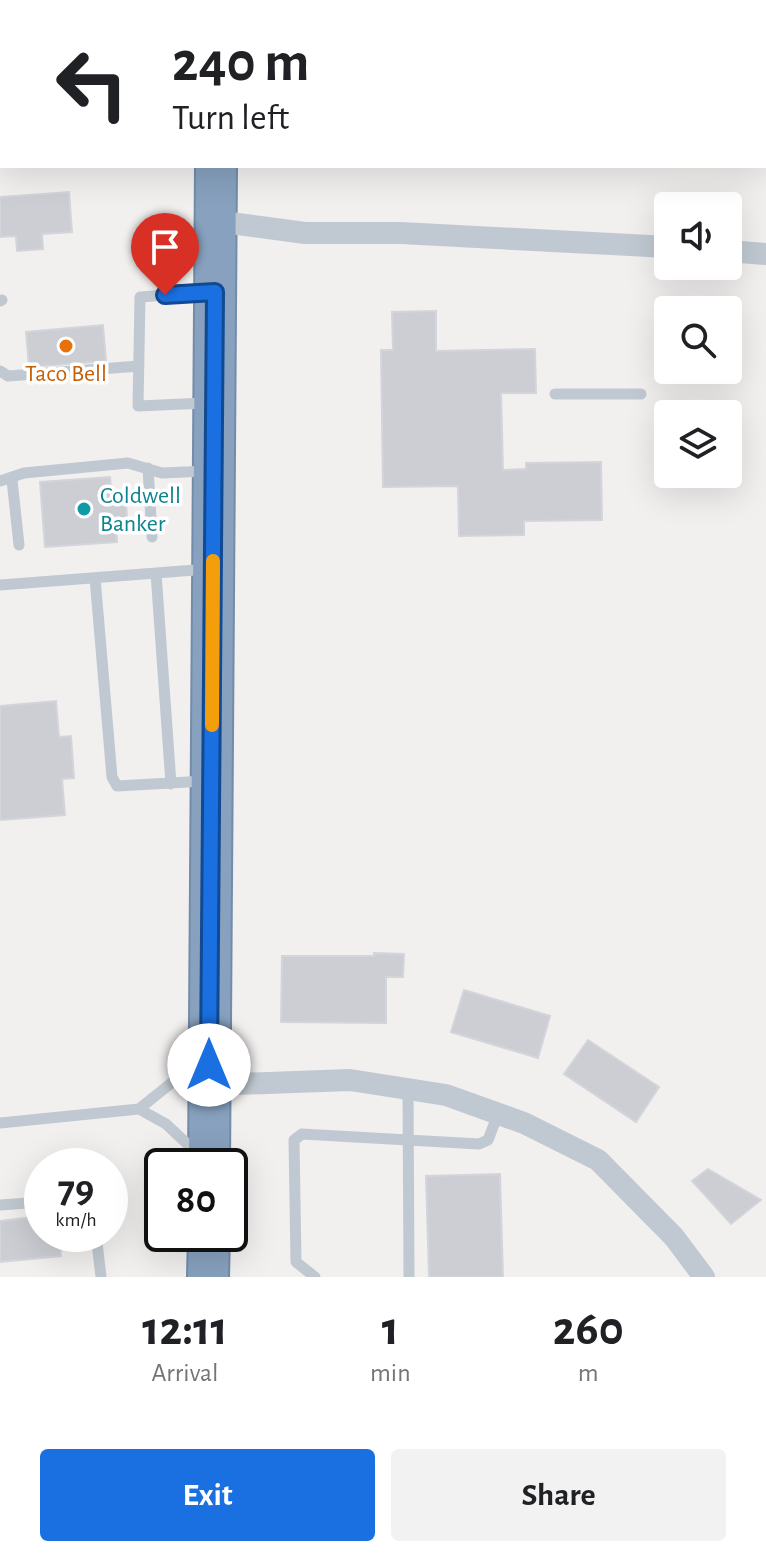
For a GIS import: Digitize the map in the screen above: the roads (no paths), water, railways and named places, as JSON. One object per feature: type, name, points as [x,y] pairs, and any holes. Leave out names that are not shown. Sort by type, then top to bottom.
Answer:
[{"type":"highway","points":[[209,1148],[216,168]]},
{"type":"highway","points":[[208,1277],[209,1252]]},
{"type":"street","points":[[215,221],[305,233],[401,233],[654,246]]},
{"type":"street","points":[[742,252],[766,254]]},
{"type":"street","points":[[209,1085],[350,1080],[446,1095],[498,1114],[598,1160],[674,1237],[704,1277]]},
{"type":"lane","points":[[214,403],[138,406],[140,297],[215,292]]},
{"type":"lane","points":[[0,371],[8,376],[139,366]]},
{"type":"lane","points":[[555,394],[641,394]]},
{"type":"lane","points":[[19,545],[6,480],[24,473],[128,463],[162,473],[213,471]]},
{"type":"lane","points":[[148,468],[152,537]]},
{"type":"lane","points":[[0,585],[213,568]]},
{"type":"lane","points":[[156,573],[171,784]]},
{"type":"lane","points":[[95,578],[112,777],[117,786],[126,788],[211,781]]},
{"type":"lane","points":[[0,1123],[139,1109],[180,1076],[209,1044]]},
{"type":"lane","points":[[408,1089],[409,1277]]},
{"type":"lane","points":[[139,1109],[166,1124],[191,1148]]},
{"type":"lane","points":[[315,1277],[296,1262],[294,1140],[302,1134],[479,1144],[488,1140],[498,1114]]},
{"type":"lane","points":[[0,1205],[24,1203]]},
{"type":"lane","points":[[98,1252],[101,1277]]},
{"type":"place","name":"Taco Bell","points":[[66,346]]},
{"type":"place","name":"Coldwell Banker","points":[[84,509]]}]
